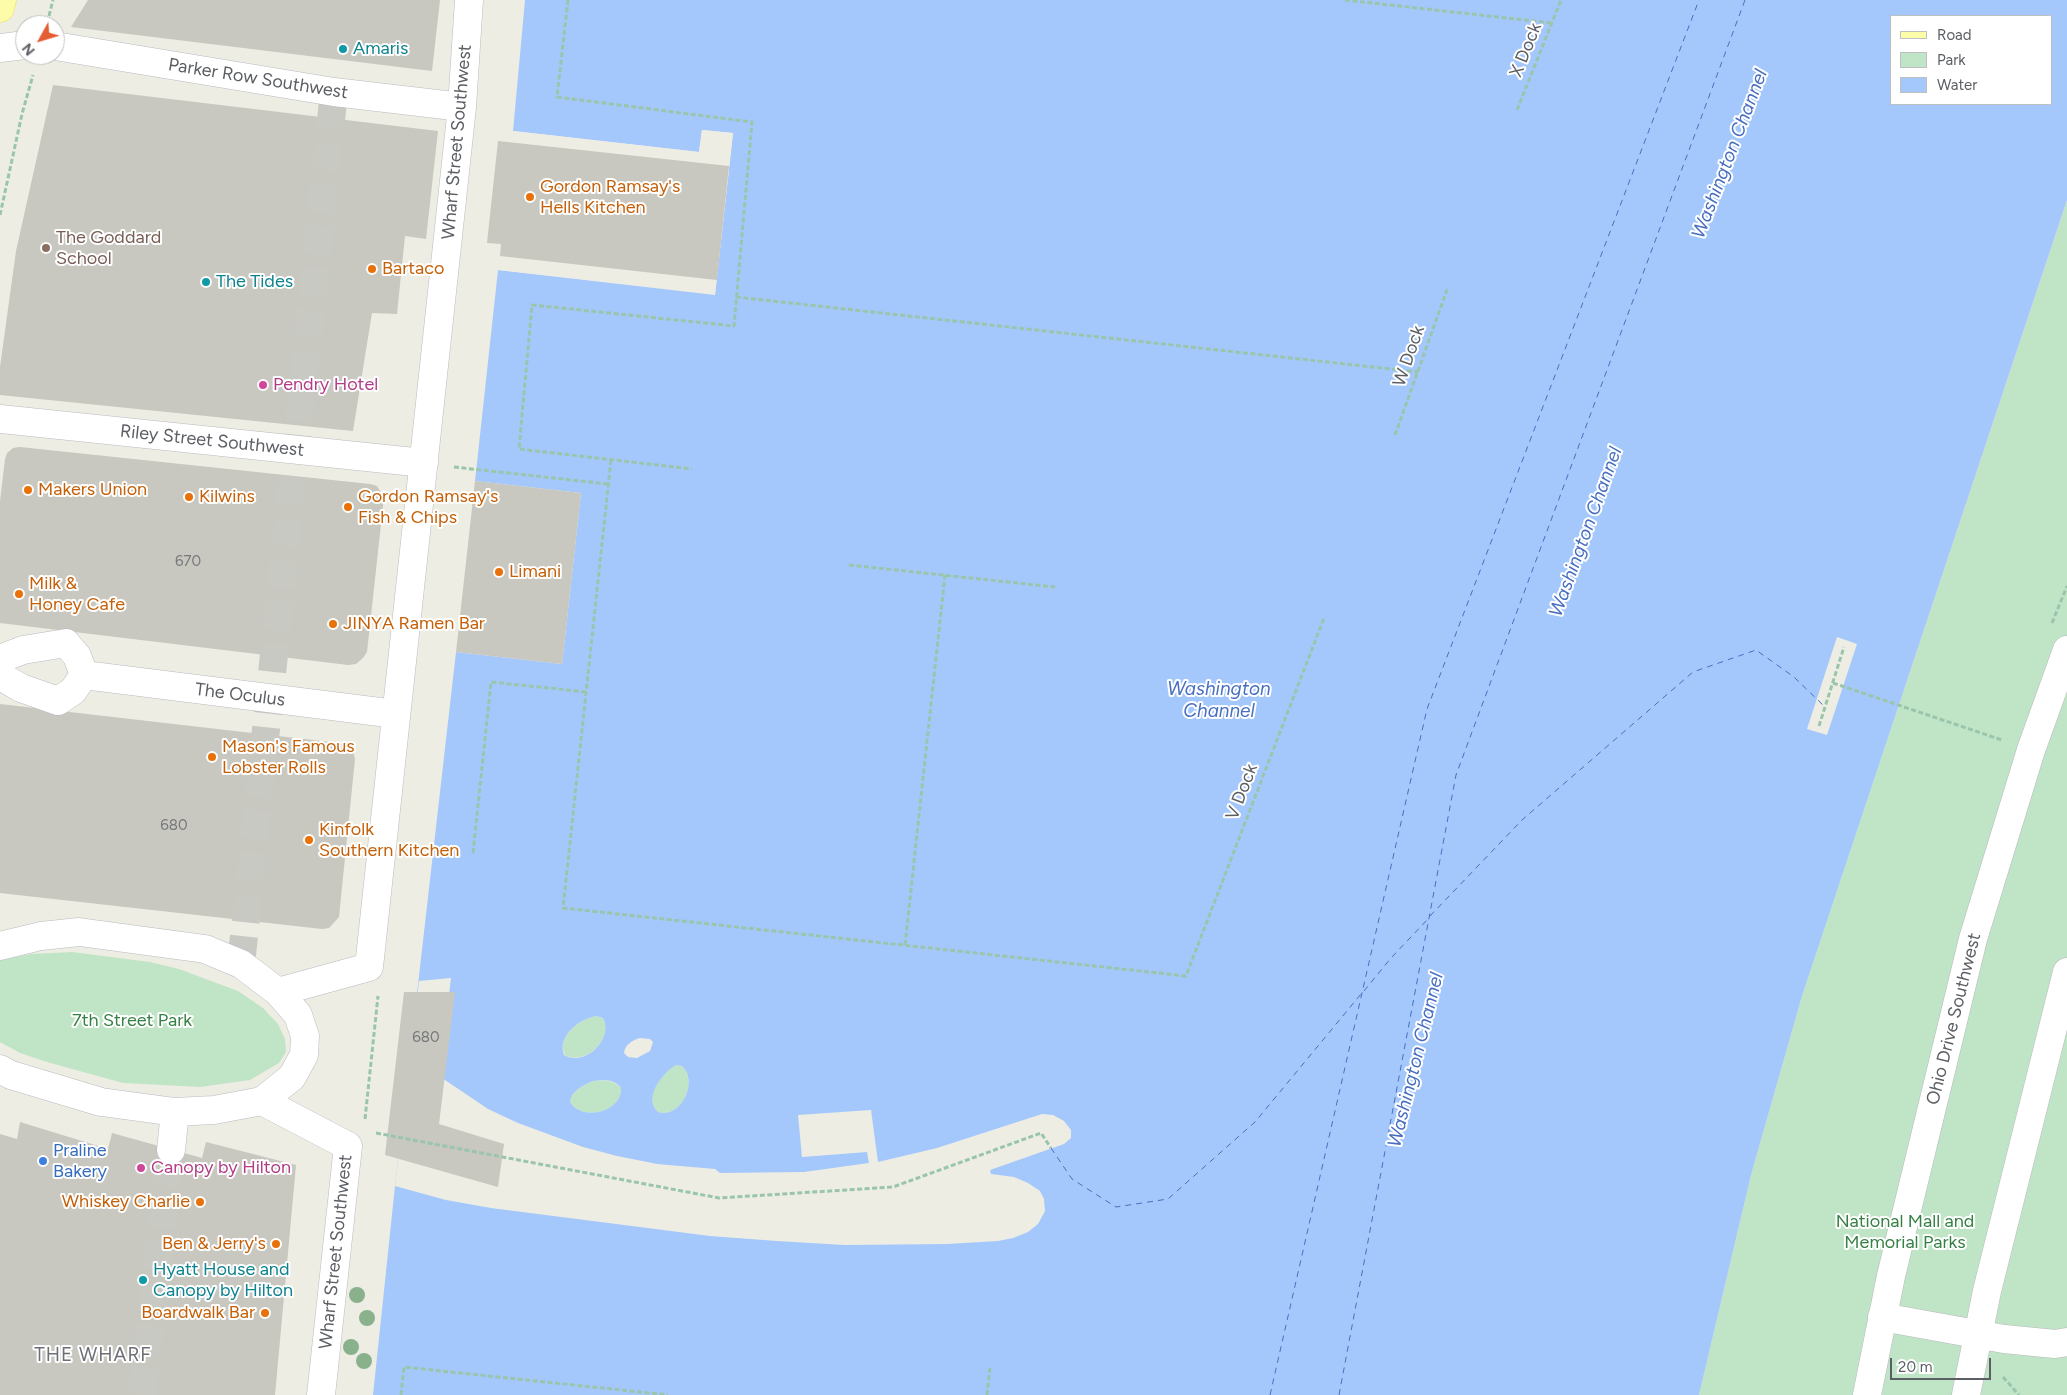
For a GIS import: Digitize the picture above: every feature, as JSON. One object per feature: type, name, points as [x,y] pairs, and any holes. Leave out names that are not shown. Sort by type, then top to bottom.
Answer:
[{"type":"main road","points":[[0,8],[2,0]]},
{"type":"street","name":"Wharf Street Southwest","points":[[369,967],[462,107],[469,0]]},
{"type":"street","points":[[0,48],[15,46]]},
{"type":"street","name":"Parker Row Southwest","points":[[65,48],[334,92],[462,107]]},
{"type":"street","name":"Riley Street Southwest","points":[[0,419],[424,463]]},
{"type":"street","points":[[0,659],[23,650],[66,643],[77,656],[84,675],[73,691],[58,701],[22,688],[0,676]]},
{"type":"street","name":"Ohio Drive Southwest","points":[[1867,1395],[1882,1317],[1973,939],[2030,750],[2067,650]]},
{"type":"street","name":"The Oculus","points":[[84,675],[396,714]]},
{"type":"street","points":[[0,946],[41,936],[79,932],[206,949],[241,964],[278,992],[298,1014],[305,1036],[304,1056],[292,1077],[262,1101],[214,1110],[175,1112],[101,1102],[11,1076],[0,1069]]},
{"type":"street","points":[[278,992],[369,967]]},
{"type":"street","points":[[1966,1395],[1986,1291],[2067,972]]},
{"type":"street","name":"Wharf Street Southwest","points":[[262,1101],[356,1138],[321,1395]]},
{"type":"street","points":[[171,1150],[175,1112]]},
{"type":"street","points":[[1882,1317],[2026,1342],[2055,1344],[2067,1342]]},
{"type":"path","points":[[49,15],[53,0]]},
{"type":"path","points":[[568,0],[557,97],[752,122],[734,326],[532,306],[519,449],[692,469]]},
{"type":"path","points":[[1345,0],[1552,23]]},
{"type":"path","name":"X Dock","points":[[1517,110],[1561,0]]},
{"type":"path","points":[[0,216],[22,114],[34,72]]},
{"type":"path","name":"W Dock","points":[[1396,435],[1448,287]]},
{"type":"path","points":[[736,297],[1418,372]]},
{"type":"path","points":[[611,460],[563,908],[905,945],[945,575]]},
{"type":"path","points":[[476,470],[608,484]]},
{"type":"path","points":[[849,565],[1055,587]]},
{"type":"path","name":"V Dock","points":[[905,945],[1186,976],[1324,618]]},
{"type":"path","points":[[1819,726],[1844,646]]},
{"type":"path","points":[[473,853],[491,682],[586,692]]},
{"type":"path","points":[[1833,683],[2030,750]]},
{"type":"path","points":[[369,967],[378,991],[356,1138],[719,1198],[893,1187],[1041,1133],[1051,1148]]},
{"type":"path","points":[[401,1395],[404,1367],[668,1395]]},
{"type":"path","points":[[987,1395],[990,1367]]},
{"type":"path","points":[[1999,1373],[2019,1395]]},
{"type":"green space","name":"National Mall and Memorial Parks","points":[[2067,200],[2067,1395],[1699,1395],[1751,1175],[1802,996]]},
{"type":"green space","name":"7th Street Park","points":[[72,952],[150,962],[179,969],[238,991],[263,1008],[278,1024],[285,1039],[286,1052],[279,1063],[250,1080],[200,1087],[123,1083],[20,1053],[0,1042],[0,960],[31,954]]},
{"type":"green space","points":[[596,1016],[603,1018],[605,1026],[605,1034],[601,1042],[589,1054],[581,1057],[565,1055],[563,1048],[567,1035],[583,1021]]},
{"type":"green space","points":[[676,1065],[682,1066],[689,1080],[685,1097],[674,1110],[666,1113],[658,1112],[654,1106],[653,1093],[660,1079]]},
{"type":"green space","points":[[593,1081],[615,1083],[621,1088],[620,1096],[615,1103],[600,1112],[583,1112],[570,1102],[571,1098],[575,1091]]},
{"type":"water","name":"Washington Channel","points":[[525,0],[2067,0],[2067,200],[1802,996],[1751,1175],[1699,1395],[373,1395],[456,652],[562,664],[581,493],[475,481],[498,270],[715,294],[733,133],[702,130],[699,152],[513,131]],"holes":[[[596,1016],[603,1018],[605,1026],[601,1042],[596,1049],[580,1057],[572,1058],[564,1055],[564,1041],[571,1029],[577,1024]],[[640,1038],[650,1039],[653,1042],[650,1051],[637,1058],[628,1057],[624,1053],[626,1047]],[[676,1065],[682,1066],[689,1080],[688,1089],[685,1097],[674,1110],[666,1113],[658,1112],[654,1106],[653,1093],[660,1080]],[[605,1080],[618,1085],[621,1088],[620,1096],[615,1103],[600,1112],[583,1112],[570,1102],[571,1098],[575,1091],[593,1081]]]},
{"type":"pier","points":[[702,130],[733,133],[715,295],[498,270],[498,267],[713,292],[730,135],[704,132],[702,152],[699,154],[513,133],[513,131],[699,152]]},
{"type":"pier","points":[[1837,637],[1857,644],[1827,735],[1807,729]]},
{"type":"pier","points":[[451,978],[439,1076],[488,1109],[518,1123],[583,1147],[617,1156],[657,1164],[715,1169],[720,1173],[804,1172],[869,1163],[867,1152],[802,1157],[798,1115],[871,1110],[878,1162],[937,1148],[1042,1114],[1053,1115],[1064,1121],[1071,1130],[1071,1138],[1064,1144],[990,1170],[991,1174],[1014,1177],[1028,1183],[1040,1191],[1044,1199],[1045,1211],[1038,1224],[1028,1232],[998,1241],[947,1244],[844,1245],[777,1241],[710,1236],[491,1208],[446,1200],[395,1186],[419,981]]},
{"type":"building","name":"Amaris","points":[[88,0],[440,0],[432,71],[71,27]]},
{"type":"building","name":"The Tides","points":[[53,85],[438,131],[426,239],[405,236],[397,314],[372,313],[353,431],[0,395],[0,367],[16,251]]},
{"type":"building","points":[[498,141],[729,166],[717,280],[500,256],[501,244],[487,243]]},
{"type":"building","points":[[20,447],[377,486],[384,497],[367,652],[356,664],[348,665],[0,623],[0,501],[7,453],[13,448]]},
{"type":"building","points":[[475,481],[581,493],[562,664],[456,652]]},
{"type":"building","points":[[0,704],[347,745],[353,751],[355,759],[339,917],[329,928],[322,929],[0,893]]},
{"type":"building","points":[[404,992],[455,992],[439,1124],[504,1144],[498,1187],[385,1155]]},
{"type":"building","name":"Hyatt House and Canopy by Hilton","points":[[20,1122],[108,1149],[112,1133],[202,1158],[206,1142],[296,1165],[275,1395],[0,1395],[0,1134],[17,1139]]},
{"type":"ferry route","points":[[1270,1395],[1427,709],[1699,0]]},
{"type":"ferry route","points":[[1339,1395],[1456,775],[1745,0]]},
{"type":"ferry route","points":[[1430,916],[1522,820],[1693,672],[1756,650],[1794,677],[1825,707]]},
{"type":"ferry route","points":[[1364,991],[1391,958],[1428,919]]},
{"type":"ferry route","points":[[1051,1148],[1072,1179],[1116,1207],[1168,1199],[1255,1122],[1361,994]]},
{"type":"tunnel","points":[[241,964],[334,92]]},
{"type":"tunnel","points":[[142,1395],[171,1150]]},
{"type":"place","name":"Amaris","points":[[343,49]]},
{"type":"place","name":"Gordon Ramsay's Hells Kitchen","points":[[530,197]]},
{"type":"place","name":"The Goddard School","points":[[46,248]]},
{"type":"place","name":"Bartaco","points":[[372,269]]},
{"type":"place","name":"The Tides","points":[[206,282]]},
{"type":"place","name":"Pendry Hotel","points":[[263,385]]},
{"type":"place","name":"Makers Union","points":[[28,490]]},
{"type":"place","name":"Kilwins","points":[[189,497]]},
{"type":"place","name":"Gordon Ramsay's Fish & Chips","points":[[348,507]]},
{"type":"place","name":"Limani","points":[[499,572]]},
{"type":"place","name":"Milk & Honey Cafe","points":[[19,594]]},
{"type":"place","name":"JINYA Ramen Bar","points":[[333,624]]},
{"type":"place","name":"Mason's Famous Lobster Rolls","points":[[212,757]]},
{"type":"place","name":"Kinfolk Southern Kitchen","points":[[309,840]]},
{"type":"place","name":"Praline Bakery","points":[[43,1161]]},
{"type":"place","name":"Canopy by Hilton","points":[[141,1168]]},
{"type":"place","name":"Whiskey Charlie","points":[[200,1202]]},
{"type":"place","name":"Ben & Jerry's","points":[[276,1244]]},
{"type":"place","name":"Hyatt House and Canopy by Hilton","points":[[143,1280]]},
{"type":"place","name":"Boardwalk Bar","points":[[265,1313]]},
{"type":"district","name":"THE WHARF","points":[[93,1355]]}]
